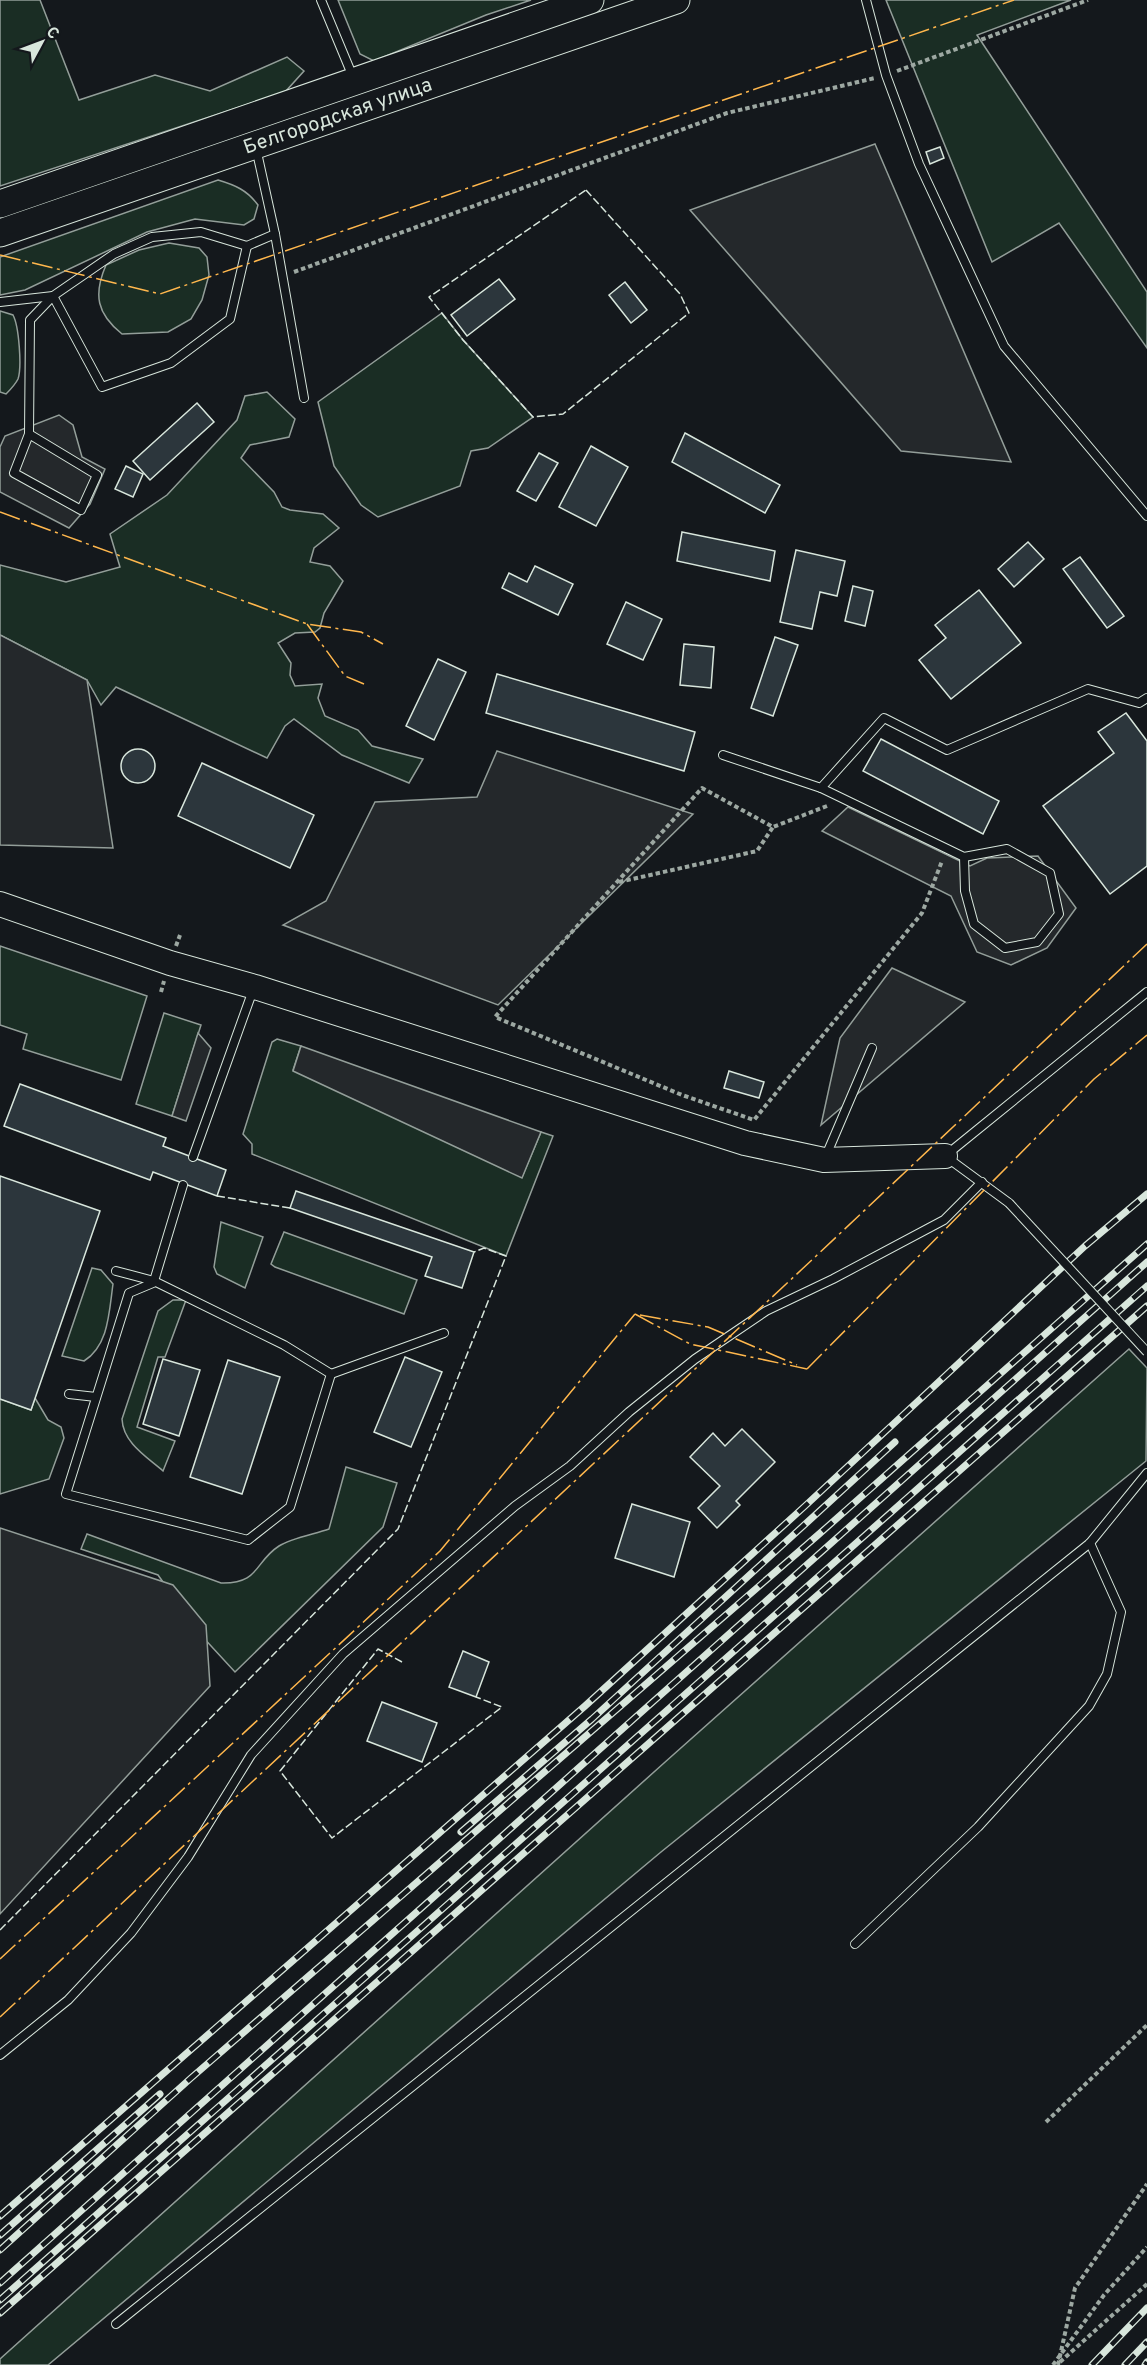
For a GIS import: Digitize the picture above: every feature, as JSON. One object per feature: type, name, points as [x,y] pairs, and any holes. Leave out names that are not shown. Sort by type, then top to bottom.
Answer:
[{"type":"main road","name":"Белгородская улица","points":[[0,233],[251,132],[354,82],[591,0]]},
{"type":"main road","name":"Белгородская улица","points":[[0,204],[251,132],[676,0]]},
{"type":"street","points":[[0,904],[170,963],[255,987],[745,1143],[824,1160],[945,1156]]},
{"type":"lane","points":[[321,0],[354,82]]},
{"type":"lane","points":[[866,0],[886,75],[919,164],[1004,346],[1147,516]]},
{"type":"lane","points":[[251,132],[275,234],[304,398]]},
{"type":"lane","points":[[29,434],[97,475],[81,510],[15,473],[29,434],[30,320],[53,296],[114,254],[152,237],[201,232],[247,246],[275,234]]},
{"type":"lane","points":[[53,296],[102,387],[171,363],[230,319],[247,246]]},
{"type":"lane","points":[[0,302],[53,296]]},
{"type":"lane","points":[[821,788],[884,718],[948,750],[1088,689],[1139,703],[1147,698]]},
{"type":"lane","points":[[723,755],[821,788],[964,857],[1007,849],[1050,873],[1059,914],[1037,942],[1005,948],[974,924],[965,891],[964,857]]},
{"type":"lane","points":[[193,1157],[255,987]]},
{"type":"lane","points":[[1147,992],[945,1156],[1009,1203],[1147,1352]]},
{"type":"lane","points":[[824,1160],[872,1048]]},
{"type":"lane","points":[[0,2055],[68,2000],[130,1933],[188,1857],[250,1755],[343,1654],[515,1506],[570,1466],[629,1412],[695,1359],[766,1311],[833,1279],[944,1220],[982,1182]]},
{"type":"lane","points":[[183,1185],[154,1281],[129,1293],[66,1494],[248,1540],[290,1508],[331,1374]]},
{"type":"lane","points":[[116,1271],[154,1281],[284,1345],[331,1374]]},
{"type":"lane","points":[[331,1374],[444,1333]]},
{"type":"lane","points":[[69,1394],[96,1397]]},
{"type":"lane","points":[[116,2324],[1090,1543],[1147,1473]]},
{"type":"lane","points":[[855,1944],[978,1827],[1089,1706],[1107,1674],[1121,1612],[1090,1543]]},
{"type":"path","points":[[282,276],[727,112],[886,75],[1088,0]]},
{"type":"path","points":[[773,827],[702,788],[495,1017],[682,1095],[754,1120],[922,914],[947,849]]},
{"type":"path","points":[[618,882],[757,851],[773,827],[844,799]]},
{"type":"path","points":[[1046,2122],[1147,2025]]},
{"type":"path","points":[[1056,2365],[1075,2288],[1147,2184]]},
{"type":"path","points":[[1056,2365],[1104,2295],[1147,2247]]},
{"type":"path","points":[[1056,2365],[1147,2284]]},
{"type":"green space","points":[[0,0],[40,0],[79,100],[155,75],[210,91],[287,57],[304,71],[285,92],[0,186]]},
{"type":"green space","points":[[338,0],[531,0],[486,15],[374,61],[360,54]]},
{"type":"green space","points":[[886,0],[1071,0],[977,35],[1147,292],[1147,348],[1059,223],[992,262]]},
{"type":"green space","points":[[218,180],[240,189],[254,200],[258,205],[254,219],[244,225],[195,219],[147,232],[25,290],[0,295],[0,257]]},
{"type":"green space","points":[[169,243],[199,248],[207,257],[209,275],[202,300],[191,319],[168,332],[122,334],[107,319],[100,303],[100,286],[106,265],[139,250]]},
{"type":"green space","points":[[0,311],[13,315],[19,347],[18,379],[6,394],[0,392]]},
{"type":"green space","points":[[442,313],[463,340],[533,417],[488,448],[471,451],[460,486],[378,517],[361,505],[334,466],[318,402]]},
{"type":"green space","points":[[267,392],[295,419],[289,437],[250,445],[241,458],[274,492],[282,507],[323,514],[339,528],[314,548],[310,562],[330,566],[343,581],[324,613],[320,628],[315,632],[295,633],[278,643],[291,663],[290,675],[295,686],[322,684],[318,698],[325,716],[358,730],[372,746],[423,759],[409,783],[342,755],[294,719],[285,726],[267,758],[116,687],[101,705],[87,680],[0,635],[0,565],[66,582],[120,567],[110,534],[167,495],[237,420],[245,396]]},
{"type":"green space","points":[[0,946],[147,996],[121,1080],[23,1049],[27,1034],[0,1025]]},
{"type":"green space","points":[[164,1013],[201,1025],[172,1116],[136,1104]]},
{"type":"green space","points":[[277,1039],[301,1046],[293,1070],[522,1177],[541,1132],[553,1136],[506,1256],[252,1154],[252,1144],[243,1134],[272,1042]]},
{"type":"green space","points":[[221,1222],[263,1237],[245,1288],[217,1274],[214,1267]]},
{"type":"green space","points":[[284,1232],[417,1280],[404,1314],[275,1267],[271,1264]]},
{"type":"green space","points":[[92,1268],[101,1270],[113,1284],[109,1316],[103,1337],[99,1346],[84,1361],[62,1356]]},
{"type":"green space","points":[[173,1300],[186,1300],[165,1357],[158,1357],[137,1427],[175,1441],[163,1471],[131,1442],[123,1428],[122,1419],[158,1311]]},
{"type":"green space","points":[[1129,1349],[1147,1368],[1146,1461],[661,1852],[48,2365],[0,2365],[0,2359]]},
{"type":"green space","points":[[35,1398],[48,1420],[61,1427],[64,1438],[49,1479],[0,1494],[0,1399],[31,1410]]},
{"type":"green space","points":[[346,1467],[397,1483],[383,1527],[235,1672],[200,1634],[158,1575],[81,1549],[87,1534],[221,1583],[243,1580],[255,1571],[271,1552],[284,1543],[329,1529]]},
{"type":"shaded area","points":[[875,144],[1011,462],[901,451],[690,210]]},
{"type":"shaded area","points":[[59,415],[73,425],[82,457],[105,469],[90,504],[69,528],[0,492],[0,447],[5,436]]},
{"type":"shaded area","points":[[0,635],[87,680],[113,848],[0,845]]},
{"type":"shaded area","points":[[497,751],[693,814],[498,1005],[283,925],[326,901],[375,802],[477,797]]},
{"type":"shaded area","points":[[848,807],[970,866],[987,858],[1038,856],[1076,908],[1047,948],[1011,965],[977,952],[951,896],[822,831]]},
{"type":"shaded area","points":[[892,968],[965,1002],[821,1125],[840,1038]]},
{"type":"shaded area","points":[[198,1033],[211,1048],[186,1121],[172,1116]]},
{"type":"shaded area","points":[[301,1046],[541,1132],[522,1178],[293,1071]]},
{"type":"shaded area","points":[[0,1528],[173,1585],[206,1625],[210,1686],[0,1914]]},
{"type":"building","points":[[940,147],[944,158],[930,164],[926,152]]},
{"type":"building","points":[[499,279],[515,299],[467,336],[451,315]]},
{"type":"building","points":[[625,282],[647,310],[631,323],[609,295]]},
{"type":"building","points":[[197,403],[214,422],[150,480],[133,461]]},
{"type":"building","points":[[685,433],[780,485],[765,513],[672,462]]},
{"type":"building","points":[[591,446],[628,467],[596,526],[559,507]]},
{"type":"building","points":[[539,453],[558,463],[536,501],[517,491]]},
{"type":"building","points":[[126,466],[143,474],[133,497],[115,489]]},
{"type":"building","points":[[682,532],[775,551],[770,581],[677,561]]},
{"type":"building","points":[[1028,542],[1044,559],[1014,587],[998,569]]},
{"type":"building","points":[[796,550],[845,561],[837,596],[820,592],[812,629],[780,622]]},
{"type":"building","points":[[1080,557],[1124,616],[1107,628],[1063,569]]},
{"type":"building","points":[[535,566],[573,584],[558,615],[502,588],[509,573],[527,582]]},
{"type":"building","points":[[853,586],[873,591],[865,626],[845,621]]},
{"type":"building","points":[[979,590],[1021,643],[951,699],[919,660],[946,638],[935,625]]},
{"type":"building","points":[[626,602],[662,619],[643,660],[607,644]]},
{"type":"building","points":[[775,637],[798,645],[773,716],[751,708]]},
{"type":"building","points":[[684,644],[714,647],[711,688],[680,685]]},
{"type":"building","points":[[438,659],[466,672],[434,740],[406,726]]},
{"type":"building","points":[[497,674],[695,732],[684,771],[486,713]]},
{"type":"building","points":[[1126,713],[1147,741],[1147,866],[1110,894],[1043,806],[1114,753],[1098,732]]},
{"type":"building","points":[[881,739],[999,801],[983,834],[863,771]]},
{"type":"building","points":[[138,749],[150,754],[155,766],[150,778],[138,783],[126,778],[121,766],[126,754]]},
{"type":"building","points":[[202,763],[314,815],[290,868],[178,816]]},
{"type":"building","points":[[729,1071],[764,1082],[759,1098],[724,1088]]},
{"type":"building","points":[[20,1084],[166,1138],[163,1146],[226,1170],[217,1196],[153,1172],[150,1180],[4,1126]]},
{"type":"building","points":[[0,1176],[100,1211],[31,1410],[0,1399]]},
{"type":"building","points":[[296,1191],[474,1252],[462,1288],[425,1276],[432,1257],[290,1208]]},
{"type":"building","points":[[405,1357],[442,1372],[411,1447],[374,1432]]},
{"type":"building","points":[[163,1359],[200,1370],[179,1436],[143,1424]]},
{"type":"building","points":[[228,1360],[280,1377],[242,1494],[190,1477]]},
{"type":"building","points":[[742,1429],[775,1462],[736,1501],[740,1505],[717,1528],[698,1508],[720,1486],[690,1457],[713,1433],[725,1446]]},
{"type":"building","points":[[632,1504],[690,1522],[674,1577],[615,1558]]},
{"type":"building","points":[[463,1651],[489,1662],[476,1697],[449,1687]]},
{"type":"building","points":[[382,1702],[437,1723],[422,1762],[367,1741]]},
{"type":"railway","points":[[0,2216],[585,1706],[1085,1246],[1147,1194]]},
{"type":"railway","points":[[0,2250],[191,2078],[818,1535],[1147,1244]]},
{"type":"railway","points":[[0,2283],[1147,1262]]},
{"type":"railway","points":[[0,2300],[1147,1286]]},
{"type":"railway","points":[[0,2313],[1147,1306]]},
{"type":"railway","points":[[461,1832],[592,1719],[895,1442]]},
{"type":"railway","points":[[0,2235],[160,2094]]},
{"type":"railway","points":[[1092,2365],[1147,2308]]},
{"type":"railway","points":[[1125,2365],[1147,2342]]},
{"type":"fence","points":[[586,190],[680,294],[689,313],[563,414],[533,417],[463,340],[429,297],[586,190]]},
{"type":"fence","points":[[217,1196],[290,1208]]},
{"type":"fence","points":[[0,1930],[398,1529],[506,1256],[484,1248],[474,1252]]},
{"type":"fence","points":[[402,1662],[378,1649],[280,1771],[332,1838],[502,1707],[476,1697]]},
{"type":"power","points":[[0,255],[160,294],[1014,0]]},
{"type":"power","points":[[0,512],[307,624],[361,632],[383,644]]},
{"type":"power","points":[[307,624],[345,676],[364,684]]},
{"type":"power","points":[[0,2017],[814,1258],[1147,944]]},
{"type":"power","points":[[807,1369],[1094,1079],[1147,1035]]},
{"type":"power","points":[[635,1314],[690,1344],[807,1369]]},
{"type":"power","points":[[0,1959],[440,1551],[635,1314]]},
{"type":"power","points":[[640,1315],[708,1327],[797,1365]]}]
